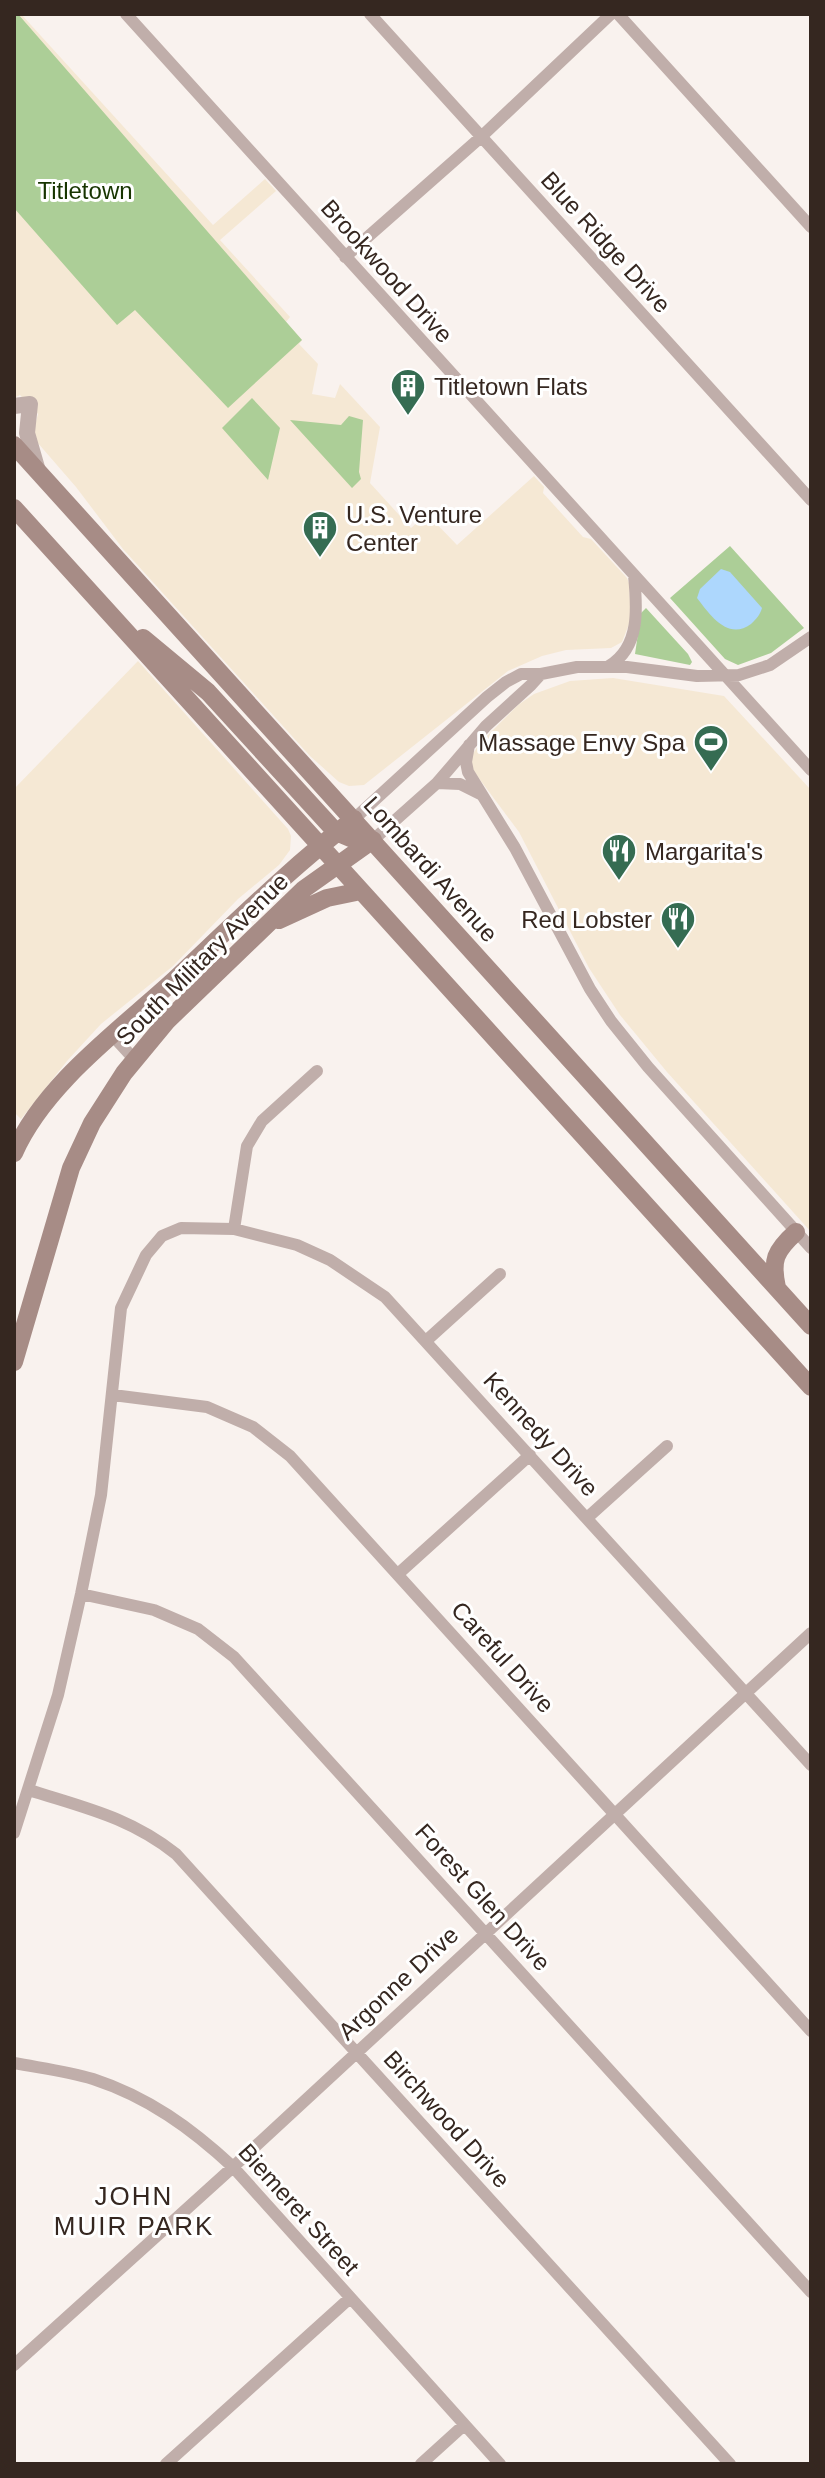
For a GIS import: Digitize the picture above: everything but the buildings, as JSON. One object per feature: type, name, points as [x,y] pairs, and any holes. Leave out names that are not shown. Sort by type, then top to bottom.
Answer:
[{"type":"main road","name":"Lombardi Avenue","points":[[14,445],[811,1326]]},
{"type":"main road","points":[[14,508],[811,1387]]},
{"type":"main road","points":[[120,625],[153,645],[202,686],[336,832],[355,840],[373,840]]},
{"type":"main road","name":"South Military Avenue","points":[[14,1153],[45,1103],[113,1036],[283,876],[354,819]]},
{"type":"main road","name":"South Military Avenue","points":[[14,1362],[71,1168],[92,1123],[134,1059],[175,1014],[304,889],[373,840]]},
{"type":"main road","points":[[269,924],[327,898],[361,891]]},
{"type":"main road","points":[[739,1246],[778,1248],[796,1232]]},
{"type":"main road","points":[[777,1289],[774,1270],[778,1248]]},
{"type":"street","name":"Brookwood Drive","points":[[126,14],[811,770]]},
{"type":"street","name":"Blue Ridge Drive","points":[[370,14],[811,500]]},
{"type":"street","points":[[345,257],[481,137],[611,14]]},
{"type":"street","points":[[618,14],[811,227]]},
{"type":"street","points":[[14,406],[30,404],[27,433],[38,471]]},
{"type":"street","points":[[609,666],[624,654],[632,637],[636,607],[634,574]]},
{"type":"street","points":[[354,819],[500,686],[521,674],[609,666],[697,676],[748,673],[770,665],[811,637]]},
{"type":"street","points":[[373,840],[437,783],[469,745],[541,674]]},
{"type":"street","points":[[469,745],[466,768],[515,848],[605,1012],[648,1067],[811,1248]]},
{"type":"street","points":[[437,783],[460,784],[480,794]]},
{"type":"street","points":[[113,1036],[134,1059]]},
{"type":"street","points":[[234,1229],[247,1146],[262,1121],[317,1071]]},
{"type":"street","name":"Kennedy Drive","points":[[113,1395],[121,1308],[146,1255],[162,1236],[181,1228],[234,1229],[297,1245],[330,1260],[385,1297],[427,1340],[811,1765]]},
{"type":"street","points":[[427,1340],[500,1274]]},
{"type":"street","points":[[14,1833],[58,1695],[81,1594],[101,1495],[113,1395]]},
{"type":"street","name":"Careful Drive","points":[[113,1395],[207,1407],[253,1427],[290,1456],[811,2031]]},
{"type":"street","points":[[587,1518],[667,1446]]},
{"type":"street","points":[[398,1574],[530,1455]]},
{"type":"street","name":"Forest Glen Drive","points":[[81,1594],[154,1610],[198,1629],[234,1657],[811,2292]]},
{"type":"street","name":"Argonne Drive","points":[[14,2365],[811,1633]]},
{"type":"street","name":"Birchwood Drive","points":[[29,1790],[116,1818],[149,1833],[176,1854],[730,2464]]},
{"type":"street","name":"Biemeret Street","points":[[14,2063],[92,2079],[144,2100],[197,2134],[233,2167],[500,2464]]},
{"type":"street","points":[[166,2464],[350,2298]]},
{"type":"street","points":[[421,2464],[464,2425]]},
{"type":"shaded area","points":[[14,14],[21,14],[213,225],[265,179],[276,191],[220,240],[290,317],[286,322],[302,340],[299,344],[318,364],[312,394],[335,398],[340,384],[380,427],[370,483],[411,528],[427,514],[457,545],[534,476],[544,487],[543,493],[583,537],[591,539],[627,578],[631,619],[622,642],[611,648],[566,650],[542,656],[508,671],[364,785],[349,786],[339,782],[310,756],[123,549],[37,442],[33,433],[38,414],[20,395],[14,398]]},
{"type":"shaded area","points":[[138,661],[288,829],[290,850],[279,865],[238,899],[173,966],[101,1024],[21,1119],[14,1112],[14,789]]},
{"type":"shaded area","points":[[613,678],[724,696],[811,790],[811,1232],[620,1015],[589,968],[519,832],[472,769],[471,756],[481,742],[518,705],[534,694],[570,681]]},
{"type":"green space","name":"Titletown","points":[[14,14],[18,14],[302,340],[228,408],[135,310],[117,325],[14,208]]},
{"type":"green space","points":[[252,398],[280,428],[268,480],[222,428]]},
{"type":"green space","points":[[349,416],[363,420],[361,479],[352,488],[290,420],[341,425]]},
{"type":"green space","points":[[730,546],[804,628],[771,653],[738,665],[725,659],[670,598]]},
{"type":"green space","points":[[646,608],[688,654],[692,662],[690,665],[635,654],[641,613]]},
{"type":"water","points":[[721,569],[730,572],[762,608],[755,620],[743,628],[735,630],[720,624],[697,598],[700,589]]},
{"type":"place","name":"Titletown Flats","points":[[408,417]]},
{"type":"place","name":"U.S. Venture Center","points":[[320,559]]},
{"type":"place","name":"Massage Envy Spa","points":[[711,773]]},
{"type":"place","name":"Margarita's","points":[[619,882]]},
{"type":"place","name":"Red Lobster","points":[[678,950]]},
{"type":"district","name":"JOHN MUIR PARK","points":[[134,2211]]}]
